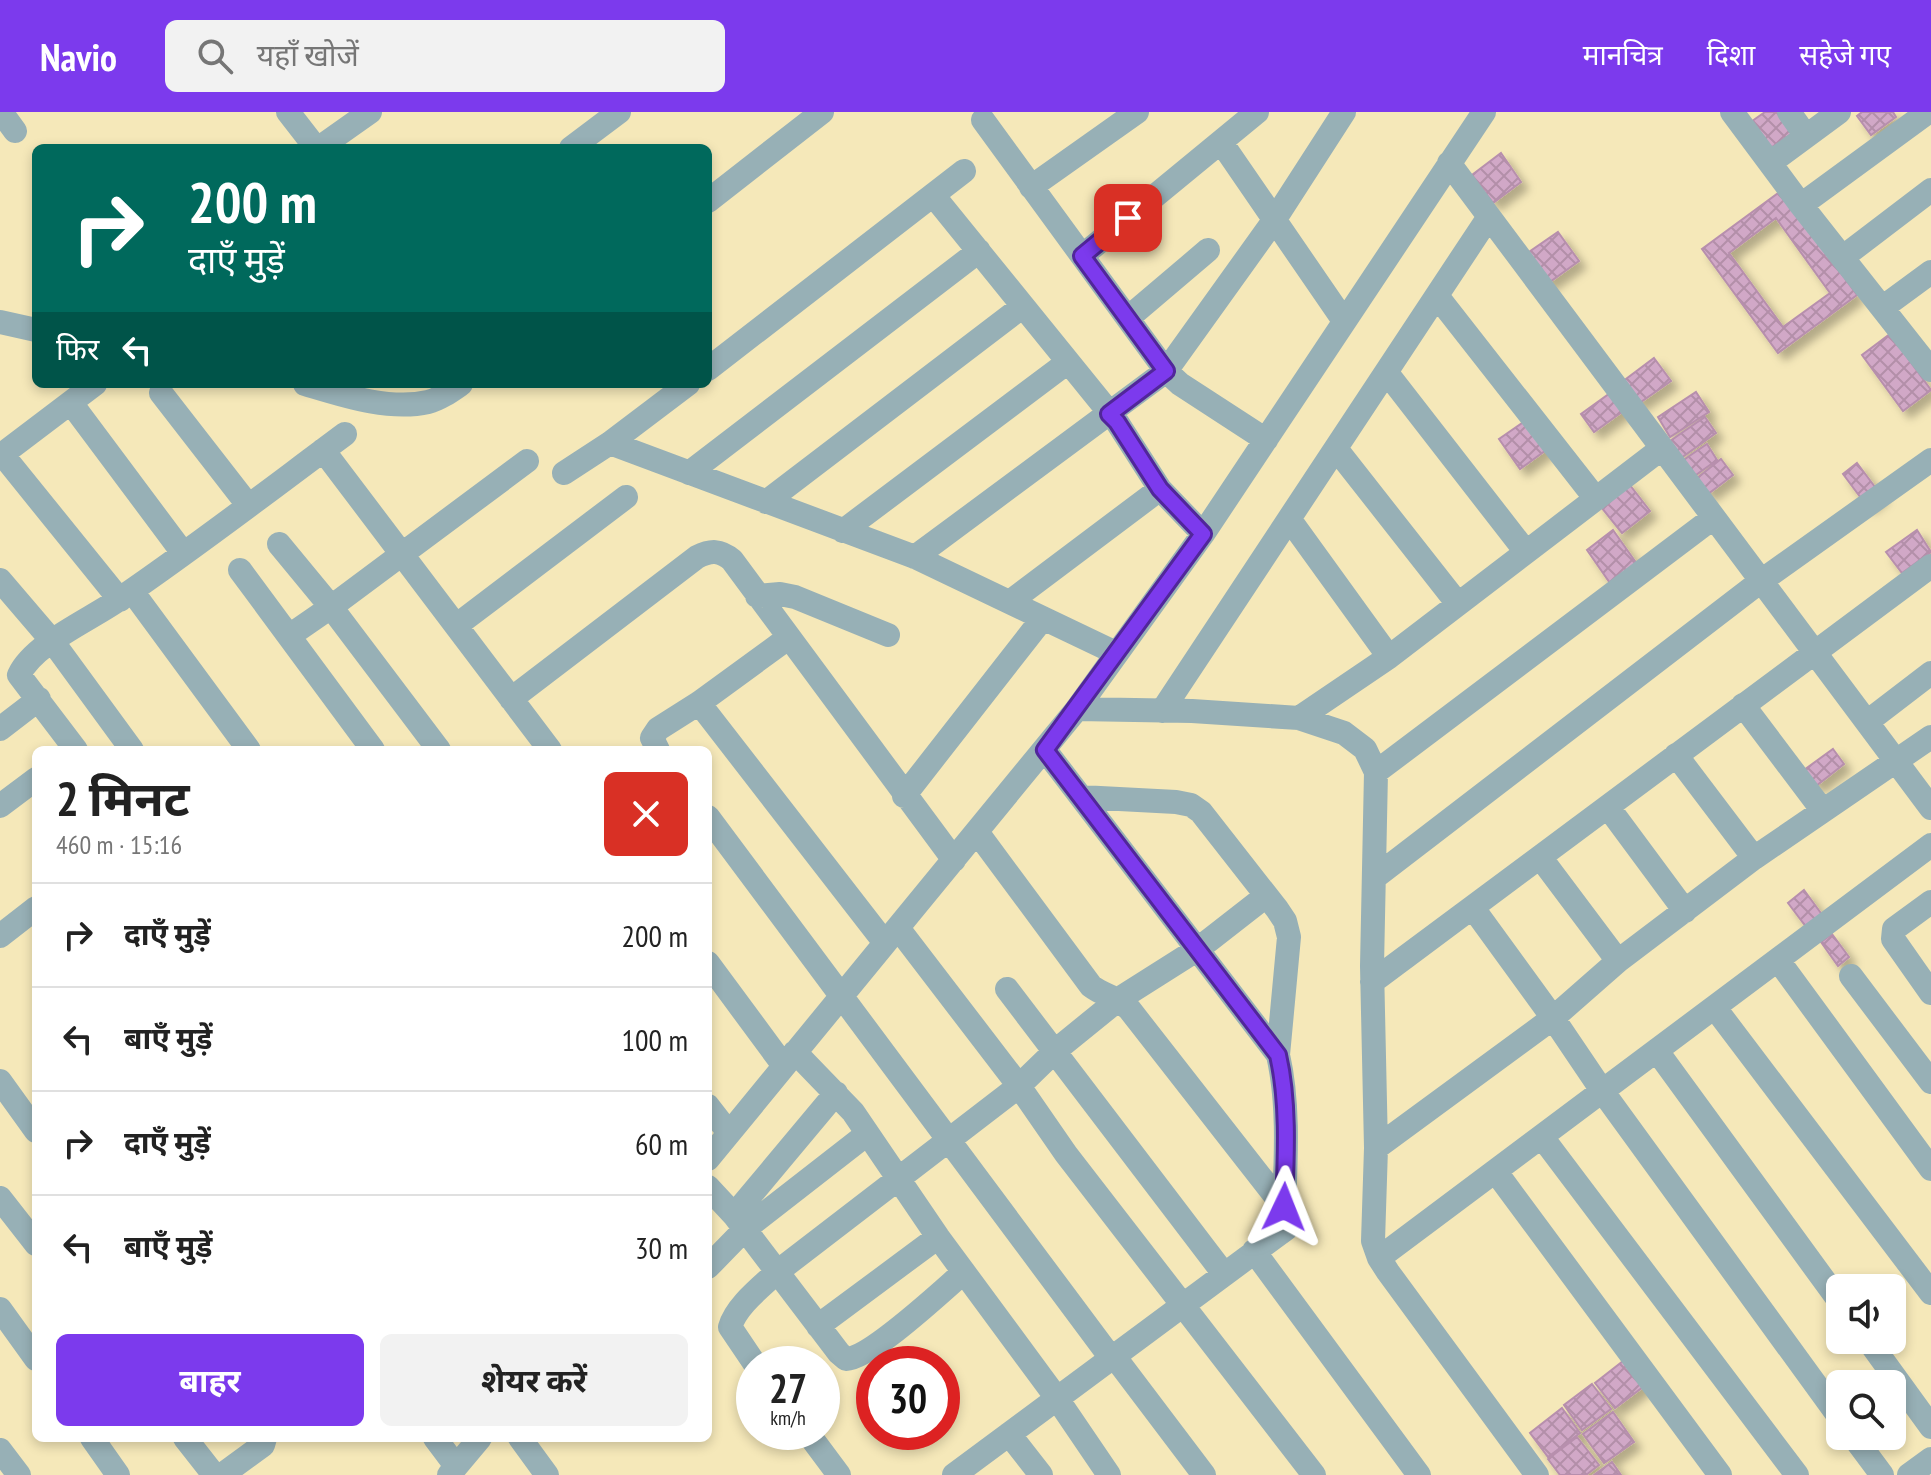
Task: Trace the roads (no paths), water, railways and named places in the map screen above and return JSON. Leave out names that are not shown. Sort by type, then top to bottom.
[{"type":"street","points":[[288,112],[315,144]]},
{"type":"street","points":[[324,144],[370,112]]},
{"type":"street","points":[[576,144],[619,112]]},
{"type":"street","points":[[712,198],[822,112]]},
{"type":"street","points":[[1031,187],[1137,112]]},
{"type":"street","points":[[1082,256],[1257,112]]},
{"type":"street","points":[[915,557],[1166,371],[1275,219],[1344,112]]},
{"type":"street","points":[[712,1154],[1077,709],[1203,534],[1484,112]]},
{"type":"street","points":[[1732,112],[1931,370]]},
{"type":"street","points":[[1789,112],[1806,136]]},
{"type":"street","points":[[1770,163],[1839,112]]},
{"type":"street","points":[[1801,205],[1928,112]]},
{"type":"street","points":[[983,120],[1166,371],[1180,384],[1266,440]]},
{"type":"street","points":[[1221,142],[1344,321]]},
{"type":"street","points":[[1449,163],[1931,808]]},
{"type":"street","points":[[712,366],[964,171]]},
{"type":"street","points":[[1843,257],[1931,190]]},
{"type":"street","points":[[933,195],[1117,422],[1160,489],[1203,534]]},
{"type":"street","points":[[1162,711],[1488,218]]},
{"type":"street","points":[[1128,318],[1208,250]]},
{"type":"street","points":[[689,473],[979,251]]},
{"type":"street","points":[[1882,308],[1931,272]]},
{"type":"street","points":[[1437,296],[1596,499]]},
{"type":"street","points":[[766,502],[1023,306]]},
{"type":"street","points":[[0,322],[32,329]]},
{"type":"street","points":[[843,531],[1068,362]]},
{"type":"street","points":[[1387,373],[1526,552]]},
{"type":"street","points":[[90,388],[1,455],[126,595],[246,746]]},
{"type":"street","points":[[322,388],[407,405],[431,401],[454,388]]},
{"type":"street","points":[[564,473],[683,388]]},
{"type":"street","points":[[161,393],[248,505]]},
{"type":"street","points":[[71,403],[183,553]]},
{"type":"street","points":[[72,746],[39,699],[25,686],[19,675],[24,663],[126,595],[345,434]]},
{"type":"street","points":[[610,443],[915,557],[1116,653]]},
{"type":"street","points":[[1299,718],[1389,657],[1661,449]]},
{"type":"street","points":[[323,450],[547,746]]},
{"type":"street","points":[[1337,450],[1458,604]]},
{"type":"street","points":[[1374,878],[1761,581],[1931,460]]},
{"type":"street","points":[[289,636],[527,461]]},
{"type":"street","points":[[1011,601],[1160,489]]},
{"type":"street","points":[[457,625],[626,497]]},
{"type":"street","points":[[1376,772],[1713,518]]},
{"type":"street","points":[[1290,520],[1389,657]]},
{"type":"street","points":[[279,544],[331,607],[436,746]]},
{"type":"street","points":[[511,699],[697,557],[709,551],[723,552],[954,860]]},
{"type":"street","points":[[1372,982],[1931,566]]},
{"type":"street","points":[[240,570],[370,746]]},
{"type":"street","points":[[0,580],[53,642],[129,746]]},
{"type":"street","points":[[757,596],[795,597],[888,635]]},
{"type":"street","points":[[904,796],[1043,618]]},
{"type":"street","points":[[656,746],[652,738],[658,729],[788,638]]},
{"type":"street","points":[[1867,722],[1931,673]]},
{"type":"street","points":[[1,726],[39,699]]},
{"type":"street","points":[[699,703],[1019,1086],[1066,1154],[1314,1475]]},
{"type":"street","points":[[1743,705],[1823,811]]},
{"type":"street","points":[[1077,709],[1299,718],[1344,733],[1365,749],[1376,772],[1372,982],[1376,1148],[1373,1241],[1379,1258],[1537,1475]]},
{"type":"street","points":[[1376,1148],[1553,1018],[1618,961],[1754,858],[1931,737]]},
{"type":"street","points":[[1045,750],[1278,1055]]},
{"type":"street","points":[[1676,755],[1754,858]]},
{"type":"street","points":[[0,806],[32,782]]},
{"type":"street","points":[[1081,797],[1191,805],[1210,823],[1285,921],[1289,937],[1278,1055],[1285,1119],[1284,1207]]},
{"type":"street","points":[[1608,807],[1685,911]]},
{"type":"street","points":[[712,822],[947,1141],[1204,1475]]},
{"type":"street","points":[[954,1475],[1287,1228],[1291,1219],[1145,1027],[1119,999],[1101,994],[1091,986],[977,832]]},
{"type":"street","points":[[1379,1258],[1931,845]]},
{"type":"street","points":[[1540,857],[1618,961]]},
{"type":"street","points":[[743,1346],[730,1327],[732,1320],[777,1272],[1019,1086],[1055,1051],[1119,999],[1198,949],[1266,896]]},
{"type":"street","points":[[1931,902],[1894,929],[1893,939],[1931,993]]},
{"type":"street","points":[[1473,908],[1826,1399]]},
{"type":"street","points":[[0,936],[32,911]]},
{"type":"street","points":[[1778,960],[1931,1169]]},
{"type":"street","points":[[712,968],[790,1059],[836,1093],[1109,1475]]},
{"type":"street","points":[[1851,976],[1931,1082]]},
{"type":"street","points":[[1007,989],[1224,1274]]},
{"type":"street","points":[[1715,1008],[1931,1293]]},
{"type":"street","points":[[1657,1051],[1826,1283]]},
{"type":"street","points":[[0,1081],[32,1125]]},
{"type":"street","points":[[712,1261],[836,1093]]},
{"type":"street","points":[[712,1111],[729,1133]]},
{"type":"street","points":[[739,1222],[867,1134]]},
{"type":"street","points":[[1542,1137],[1797,1475]]},
{"type":"street","points":[[1496,1172],[1720,1475]]},
{"type":"street","points":[[712,1192],[846,1359],[855,1359],[886,1338],[964,1272]]},
{"type":"street","points":[[0,1198],[32,1239]]},
{"type":"street","points":[[818,1326],[938,1237]]},
{"type":"street","points":[[1254,1251],[1419,1475]]},
{"type":"street","points":[[0,1309],[32,1353]]},
{"type":"street","points":[[1878,1354],[1931,1427]]},
{"type":"street","points":[[1009,1434],[1041,1475]]},
{"type":"street","points":[[95,1442],[118,1475]]},
{"type":"street","points":[[188,1442],[214,1475]]},
{"type":"street","points":[[222,1475],[264,1442]]},
{"type":"street","points":[[437,1442],[452,1470],[476,1442]]},
{"type":"street","points":[[523,1442],[547,1475]]},
{"type":"street","points":[[0,1450],[19,1475]]},
{"type":"street","points":[[820,1450],[839,1475]]},
{"type":"street","points":[[1863,1450],[1882,1475]]},
{"type":"street","points":[[1909,1475],[1931,1459]]}]
